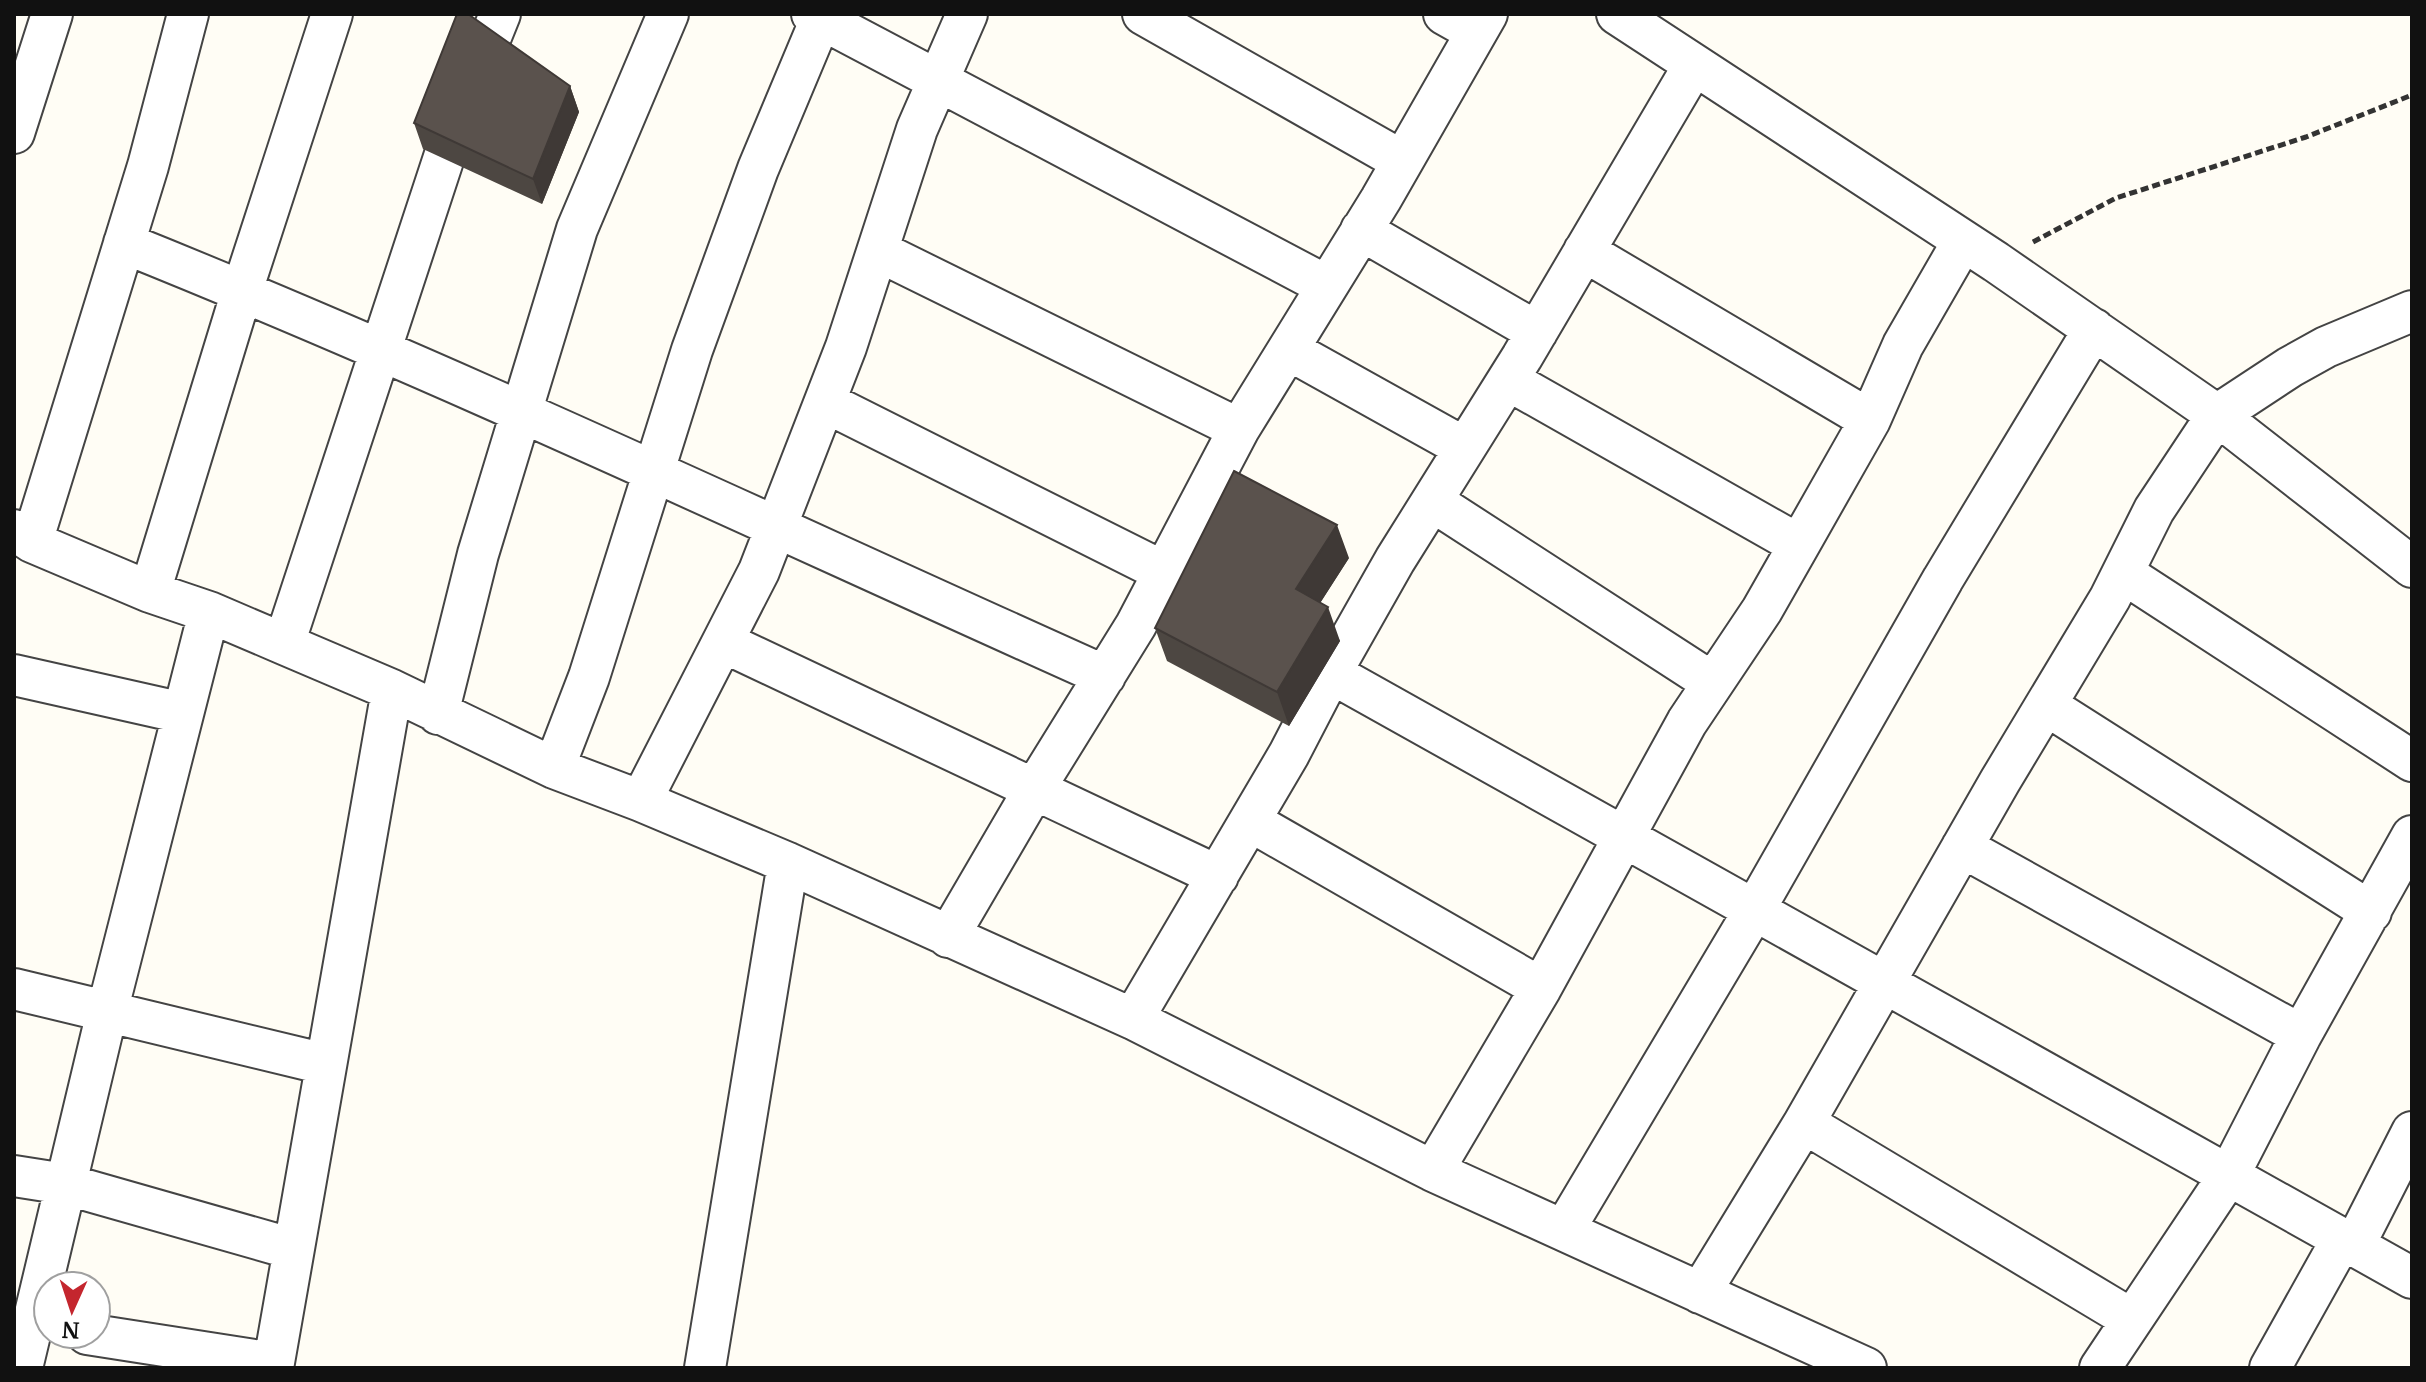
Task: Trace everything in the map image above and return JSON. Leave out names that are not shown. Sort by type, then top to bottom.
[{"type":"street","points":[[14,133],[52,14]]},
{"type":"street","points":[[188,14],[124,243],[23,536],[150,592],[209,612],[392,690],[554,768],[788,863],[1133,1019],[1433,1171],[1866,1368]]},
{"type":"street","points":[[150,592],[242,291],[332,14]]},
{"type":"street","points":[[284,644],[451,136],[500,14]]},
{"type":"street","points":[[438,714],[478,554],[577,229],[668,14]]},
{"type":"street","points":[[641,801],[759,571],[825,402],[917,129],[967,14]]},
{"type":"street","points":[[1143,14],[1402,161]]},
{"type":"street","points":[[1617,14],[2094,329],[2217,415],[2412,567]]},
{"type":"street","points":[[554,768],[589,677],[692,350],[818,16],[937,82],[1327,286]]},
{"type":"street","points":[[948,937],[1105,676],[1239,429],[1402,161],[1469,20]]},
{"type":"street","points":[[1133,1019],[1289,754],[1395,560],[1537,332],[1694,65]]},
{"type":"street","points":[[1361,230],[1537,332]]},
{"type":"street","points":[[1433,1171],[1541,988],[1687,722],[1762,610],[1870,420],[1903,345],[1963,241]]},
{"type":"street","points":[[124,243],[521,412],[1105,676]]},
{"type":"street","points":[[878,251],[1239,429]]},
{"type":"street","points":[[1584,251],[1870,420]]},
{"type":"street","points":[[1700,1293],[1804,1123],[2123,573],[2154,510],[2217,415],[2314,354],[2412,311]]},
{"type":"street","points":[[1564,1230],[1755,909],[1943,579],[2094,329]]},
{"type":"street","points":[[1289,350],[1465,448]]},
{"type":"street","points":[[1508,380],[1799,545]]},
{"type":"street","points":[[825,402],[1164,572]]},
{"type":"street","points":[[1432,501],[1713,683]]},
{"type":"street","points":[[2123,573],[2412,761]]},
{"type":"street","points":[[45,1270],[209,612]]},
{"type":"street","points":[[723,642],[1218,876]]},
{"type":"street","points":[[1331,673],[2412,1278]]},
{"type":"street","points":[[14,675],[183,713]]},
{"type":"street","points":[[112,1338],[273,1366],[392,690]]},
{"type":"street","points":[[2046,705],[2371,912]]},
{"type":"street","points":[[1250,821],[1541,988]]},
{"type":"street","points":[[2100,1368],[2229,1175],[2301,1035],[2412,836]]},
{"type":"street","points":[[1962,847],[2301,1035]]},
{"type":"street","points":[[705,1368],[788,863]]},
{"type":"street","points":[[14,989],[325,1064]]},
{"type":"street","points":[[1804,1123],[2131,1319]]},
{"type":"street","points":[[2270,1368],[2412,1132]]},
{"type":"street","points":[[14,1176],[65,1184],[293,1249]]},
{"type":"street","points":[[22,1368],[32,1325]]},
{"type":"path","points":[[1996,262],[2116,198],[2306,137],[2412,95]]},
{"type":"building","points":[[457,14],[468,14],[570,86],[533,179],[414,123]]},
{"type":"building","points":[[1234,471],[1337,525],[1296,589],[1328,607],[1277,692],[1155,628]]}]
